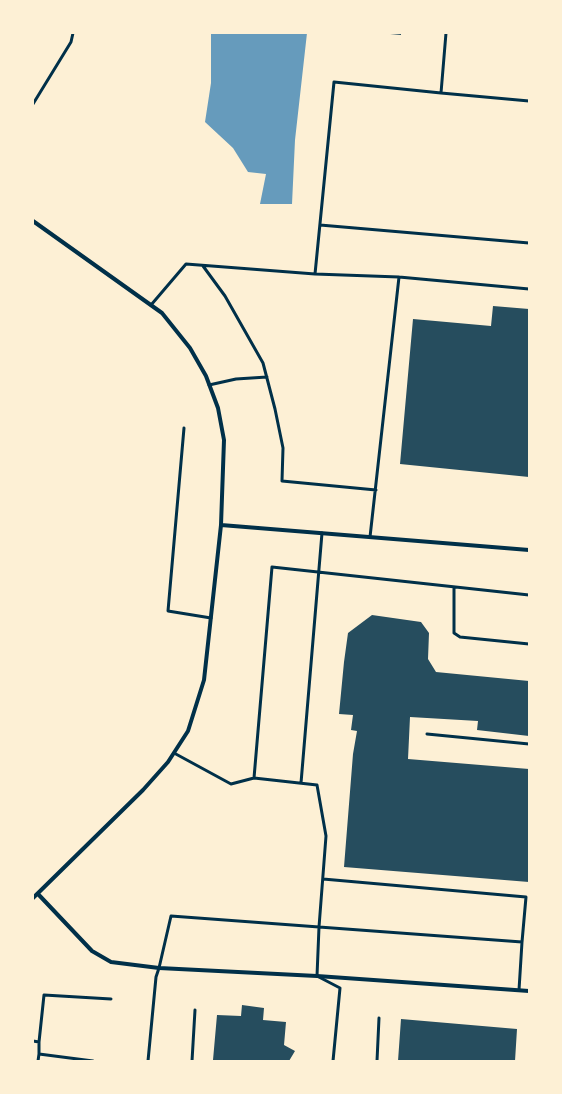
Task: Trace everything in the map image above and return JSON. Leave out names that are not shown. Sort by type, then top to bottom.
[{"type":"street","points":[[33,221],[162,313],[190,348],[206,376],[218,408],[224,440],[221,525],[204,680],[188,731],[168,762],[143,790],[33,898]]},
{"type":"street","points":[[221,525],[529,550]]},
{"type":"street","points":[[38,894],[92,951],[111,962],[159,968],[317,976],[529,991]]},
{"type":"lane","points":[[33,104],[71,42],[73,33]]},
{"type":"lane","points":[[441,93],[446,33]]},
{"type":"lane","points":[[315,274],[334,82],[529,101]]},
{"type":"lane","points":[[320,225],[529,243]]},
{"type":"lane","points":[[151,305],[186,264],[315,274],[399,277],[529,290]]},
{"type":"lane","points":[[203,266],[225,296],[263,363],[283,448],[282,481],[376,490]]},
{"type":"lane","points":[[370,537],[399,277]]},
{"type":"lane","points":[[209,385],[236,379],[267,377]]},
{"type":"lane","points":[[184,428],[168,612],[211,618]]},
{"type":"lane","points":[[301,783],[322,533]]},
{"type":"lane","points":[[254,778],[272,567],[529,595]]},
{"type":"lane","points":[[454,587],[454,633],[460,637],[529,644]]},
{"type":"lane","points":[[426,734],[529,744]]},
{"type":"lane","points":[[174,753],[231,784],[254,778],[317,785],[326,836],[317,976],[340,988],[333,1061]]},
{"type":"lane","points":[[323,879],[526,897],[519,990]]},
{"type":"lane","points":[[148,1061],[155,983],[171,916],[522,942]]},
{"type":"lane","points":[[38,1061],[44,995],[111,1000]]},
{"type":"lane","points":[[192,1061],[195,1010]]},
{"type":"lane","points":[[377,1061],[379,1018]]},
{"type":"lane","points":[[33,1041],[39,1042]]},
{"type":"lane","points":[[39,1054],[93,1061]]},
{"type":"water","points":[[211,33],[307,33],[295,140],[292,204],[260,204],[266,174],[248,172],[233,148],[205,122],[211,83]]},
{"type":"building","points":[[401,33],[401,35],[390,34]]},
{"type":"building","points":[[493,306],[529,309],[529,477],[400,464],[413,319],[491,326]]},
{"type":"building","points":[[372,615],[421,622],[429,633],[428,659],[436,672],[529,681],[529,736],[477,730],[478,721],[410,717],[408,759],[529,769],[529,882],[344,867],[353,754],[357,731],[351,730],[353,715],[339,714],[344,662],[348,633]]},
{"type":"building","points":[[242,1005],[264,1008],[263,1020],[286,1022],[284,1045],[295,1051],[289,1061],[213,1060],[217,1015],[241,1016]]},
{"type":"building","points":[[401,1019],[517,1029],[515,1061],[398,1061]]}]
